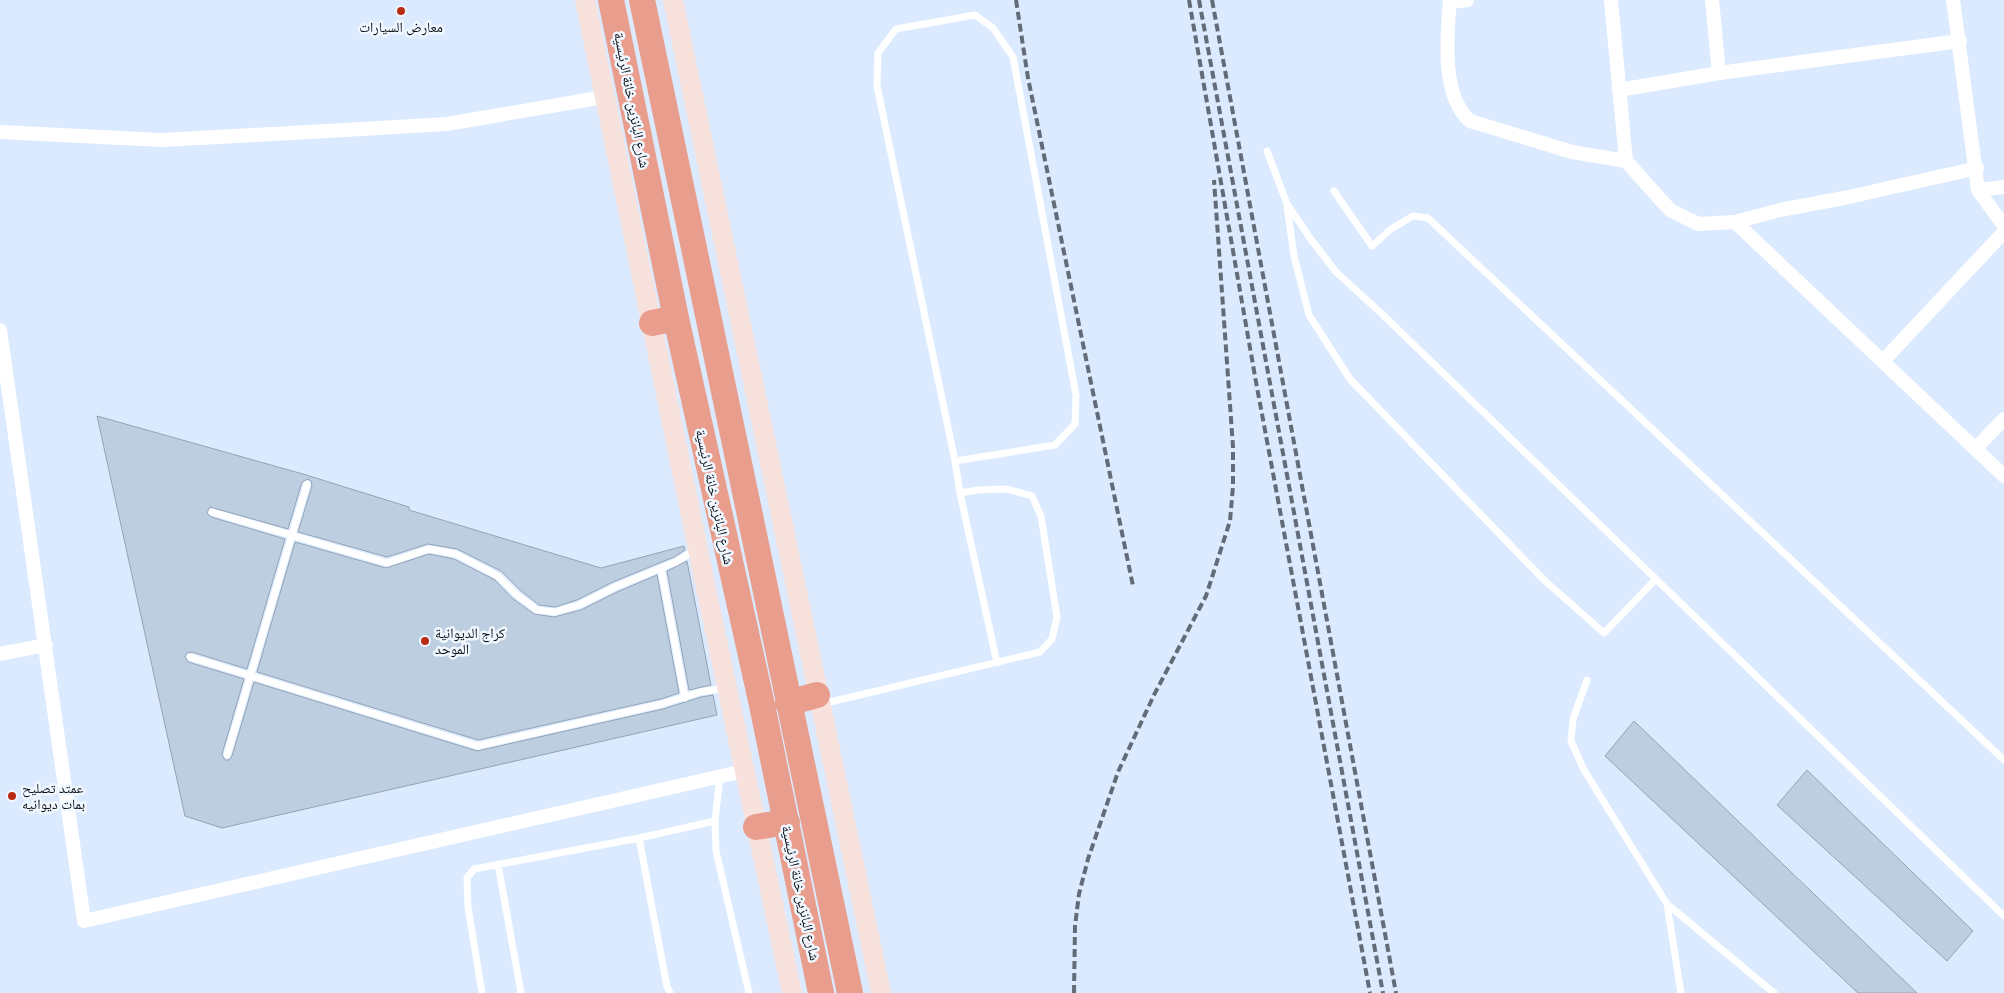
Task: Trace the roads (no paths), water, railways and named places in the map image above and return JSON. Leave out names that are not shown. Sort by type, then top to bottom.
[{"type":"highway","name":"شارع البانزين خانة الرئيسية","points":[[612,0],[664,321],[787,822],[822,993]]},
{"type":"highway","name":"شارع البانزين خانة الرئيسية","points":[[642,0],[850,993]]},
{"type":"highway","points":[[788,703],[818,700]]},
{"type":"highway","points":[[756,827],[787,822]]},
{"type":"main road","points":[[585,0],[604,97],[664,321],[698,548],[726,688],[792,993]]},
{"type":"main road","points":[[673,0],[818,700],[881,993]]},
{"type":"street","points":[[1467,0],[1450,1],[1448,40],[1450,86],[1462,114],[1470,120],[1572,152],[1626,161]]},
{"type":"street","points":[[1611,0],[1626,161],[1670,210],[1698,224],[1735,222],[1780,210],[1849,197],[1977,168]]},
{"type":"street","points":[[1712,0],[1719,73]]},
{"type":"street","points":[[1953,0],[1977,168],[1978,190],[2004,226]]},
{"type":"street","points":[[1619,90],[1719,73],[1960,41]]},
{"type":"street","points":[[0,132],[161,140],[328,132],[447,124],[604,97]]},
{"type":"street","points":[[1978,190],[2004,187]]},
{"type":"street","points":[[1735,222],[2004,476]]},
{"type":"street","points":[[1883,362],[2004,232]]},
{"type":"street","points":[[0,330],[84,921],[744,771]]},
{"type":"street","points":[[1975,449],[2004,419]]},
{"type":"street","points":[[0,654],[46,646]]},
{"type":"lane","points":[[955,461],[1055,445],[1075,424],[1076,395],[1013,57],[993,28],[975,15],[896,29],[878,52],[877,86],[960,493],[997,663]]},
{"type":"lane","points":[[1267,151],[1287,204],[1294,256],[1309,315],[1350,379],[1542,579],[1604,633],[1656,579]]},
{"type":"lane","points":[[1334,191],[1372,246],[1391,229],[1413,216],[1428,218],[2004,760]]},
{"type":"lane","points":[[1287,204],[1336,272],[1381,313],[2004,916]]},
{"type":"lane","points":[[227,754],[307,484]]},
{"type":"lane","points":[[818,700],[997,663],[1040,652],[1052,639],[1057,617],[1041,516],[1032,496],[1008,489],[960,493]]},
{"type":"lane","points":[[212,512],[387,563],[429,549],[456,554],[498,576],[516,594],[537,610],[555,612],[580,606],[615,587],[676,562],[698,548]]},
{"type":"lane","points":[[661,568],[685,698]]},
{"type":"lane","points":[[190,657],[478,746],[685,698],[700,692],[726,688]]},
{"type":"lane","points":[[1587,680],[1573,719],[1571,741],[1584,770],[1667,904],[1774,993]]},
{"type":"lane","points":[[720,776],[716,820],[716,851],[749,993]]},
{"type":"lane","points":[[482,993],[468,906],[467,878],[474,869],[639,838],[716,820]]},
{"type":"lane","points":[[639,838],[667,987],[670,993]]},
{"type":"lane","points":[[498,864],[521,993]]},
{"type":"lane","points":[[1667,904],[1681,993]]},
{"type":"railway","points":[[1016,0],[1028,78],[1133,586]]},
{"type":"railway","points":[[1189,0],[1256,382],[1370,993]]},
{"type":"railway","points":[[1199,0],[1383,993]]},
{"type":"railway","points":[[1212,0],[1396,993]]},
{"type":"railway","points":[[1074,993],[1075,926],[1079,894],[1088,859],[1118,772],[1154,695],[1206,596],[1230,521],[1233,486],[1233,447],[1214,180]]},
{"type":"place","name":"معارض السيارات","points":[[401,11]]},
{"type":"place","name":"كراج الديوانية الموحد","points":[[425,641]]},
{"type":"place","name":"عمتد تصليح بمات ديوانيه","points":[[12,796]]}]
